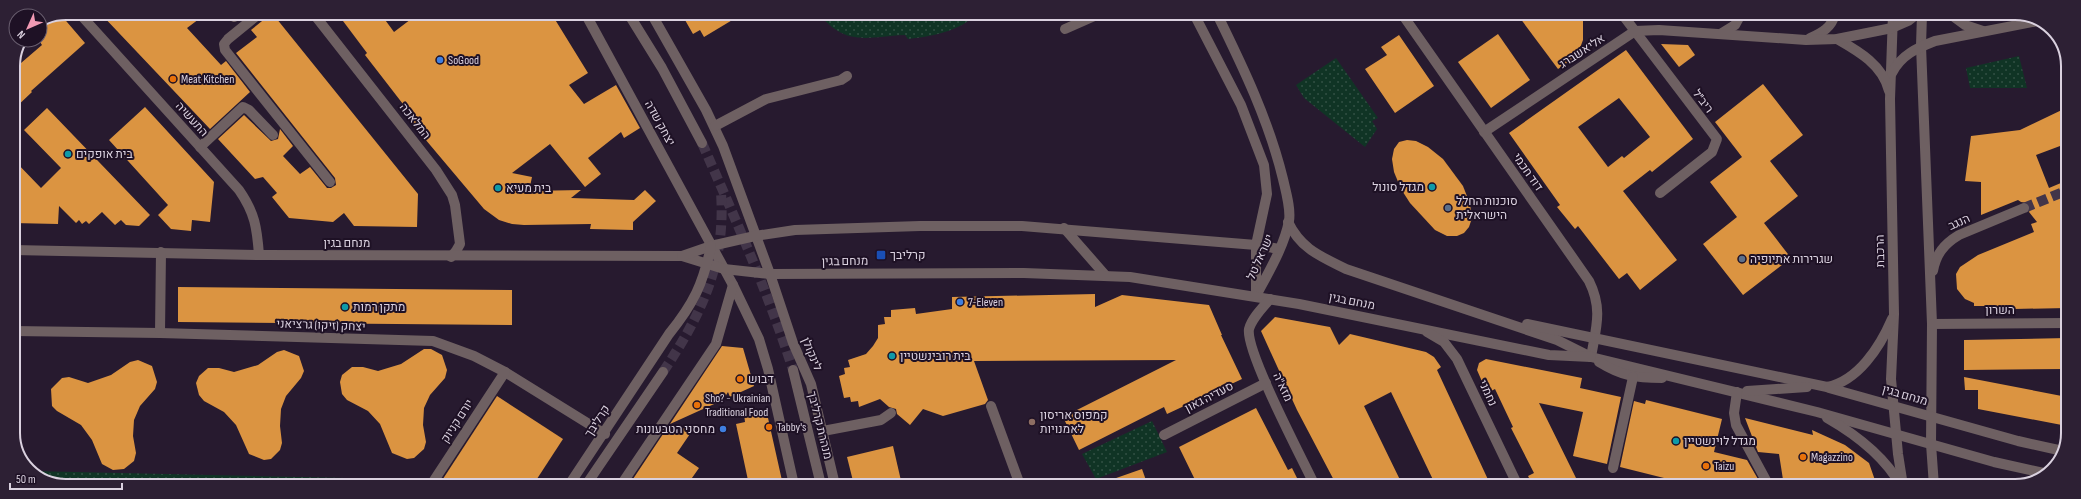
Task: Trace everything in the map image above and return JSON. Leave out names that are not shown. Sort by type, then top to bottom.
[{"type":"street","name":"התעשיה","points":[[85,20],[200,147],[247,202],[256,223],[259,255]]},
{"type":"street","points":[[251,20],[228,39],[224,44],[225,50],[330,182]]},
{"type":"street","name":"המלאכה","points":[[318,20],[436,170],[452,195],[455,205],[460,244],[451,257]]},
{"type":"street","name":"יצחק שדה","points":[[589,20],[711,246]]},
{"type":"street","points":[[632,20],[662,68],[702,143]]},
{"type":"street","points":[[655,20],[715,126],[755,236]]},
{"type":"street","points":[[1064,29],[1085,20]]},
{"type":"street","name":"ישראל טל","points":[[1197,20],[1241,105],[1264,165],[1267,194],[1256,245],[1256,296]]},
{"type":"street","name":"ישראל טל","points":[[1220,20],[1261,109],[1274,146],[1285,188],[1288,222],[1279,249],[1256,296]]},
{"type":"street","name":"דוד חכמי","points":[[1406,20],[1589,282],[1597,305],[1598,316],[1591,357]]},
{"type":"street","name":"ריב\"ל","points":[[1626,20],[1716,139],[1712,152],[1660,193]]},
{"type":"street","points":[[1722,33],[1735,25],[1738,20]]},
{"type":"street","points":[[1806,40],[1825,31],[1833,20]]},
{"type":"street","name":"הרכבת","points":[[1893,20],[1890,99],[1894,314],[1891,379],[1892,405],[1901,479]]},
{"type":"street","name":"אליאשברג","points":[[1484,132],[1635,32],[1659,30],[1722,33],[1806,40],[1837,39],[1892,28],[1909,20]]},
{"type":"street","points":[[1922,20],[1921,46],[1931,282],[1931,444],[1934,479]]},
{"type":"street","points":[[1958,20],[1976,30],[1987,31]]},
{"type":"street","points":[[1891,74],[1905,56],[1921,46],[1935,41],[2031,22]]},
{"type":"street","points":[[1837,39],[1857,51],[1879,71],[1885,80],[1890,99]]},
{"type":"street","points":[[715,126],[766,99],[841,80],[847,76]]},
{"type":"street","points":[[200,147],[243,107],[249,110],[273,135]]},
{"type":"street","name":"הנגב","points":[[1931,282],[1936,257],[1949,242],[1958,236],[2024,208]]},
{"type":"street","name":"מנחם בגין","points":[[1288,222],[1294,234],[1302,244],[1333,262],[1557,340],[1591,357]]},
{"type":"street","name":"מנחם בגין","points":[[682,256],[711,246],[755,236],[795,230],[920,226],[1022,226],[1064,228],[1256,245],[1279,249]]},
{"type":"street","points":[[1064,228],[1106,276]]},
{"type":"street","name":"לינקולן","points":[[755,236],[770,274],[793,343],[811,384],[834,479]]},
{"type":"street","points":[[711,246],[733,285],[762,346],[793,479]]},
{"type":"street","name":"קרליבך","points":[[573,479],[605,434],[669,334],[686,312],[700,286],[711,246]]},
{"type":"street","name":"מנחם בגין","points":[[20,250],[451,257],[682,256],[724,269],[770,274],[928,272],[1130,277],[1270,298],[1549,355],[1591,357],[1817,412],[1994,462],[2039,472]]},
{"type":"street","points":[[160,332],[161,252]]},
{"type":"street","points":[[625,479],[716,344],[733,285]]},
{"type":"street","name":"מזא''ה","points":[[1270,298],[1250,329],[1250,344],[1266,383],[1313,479]]},
{"type":"street","points":[[1484,315],[1827,387],[1842,383],[1861,366],[1882,339],[1894,314]]},
{"type":"street","name":"השרון","points":[[1932,324],[2061,323]]},
{"type":"street","name":"נחמני","points":[[1416,327],[1439,338],[1456,359],[1515,479]]},
{"type":"street","name":"יצחק (זיקו) גרציאני","points":[[20,331],[160,332],[433,341],[474,356],[504,372],[605,434]]},
{"type":"street","points":[[1591,357],[1618,373],[1633,377],[1675,377]]},
{"type":"street","name":"מנהרת קרליבך","points":[[793,370],[820,479]]},
{"type":"street","name":"יורם קניוק","points":[[435,479],[504,372]]},
{"type":"street","points":[[590,479],[663,372]]},
{"type":"street","points":[[1612,468],[1633,377]]},
{"type":"street","name":"סעדיה גאון","points":[[1164,435],[1266,383]]},
{"type":"street","name":"מנחם בגין","points":[[1737,392],[1802,387],[1827,387],[2018,441],[2058,450]]},
{"type":"street","points":[[1737,392],[1734,413],[1736,425],[1765,479]]},
{"type":"street","points":[[991,406],[1017,479]]},
{"type":"street","points":[[823,432],[881,420],[891,412]]},
{"type":"street","points":[[1817,412],[1849,432],[1873,452],[1896,479]]},
{"type":"green space","points":[[824,20],[969,20],[954,29],[945,32],[908,39],[905,35],[857,38],[838,31]]},
{"type":"green space","points":[[2019,56],[2027,88],[1970,88],[1966,68]]},
{"type":"green space","points":[[1336,58],[1378,118],[1372,121],[1377,129],[1365,147],[1304,98],[1296,85]]},
{"type":"green space","points":[[1152,421],[1167,452],[1096,479],[1082,454]]},
{"type":"green space","points":[[41,471],[393,479],[66,479],[48,476]]},
{"type":"building","points":[[65,20],[85,43],[31,91],[32,92],[20,103],[21,63],[38,48],[48,48],[48,23]]},
{"type":"building","points":[[107,20],[198,20],[187,28],[221,65],[226,61],[250,92],[210,129]]},
{"type":"building","points":[[263,20],[278,20],[418,194],[417,227],[354,226],[344,213],[333,222],[289,218],[272,197],[277,193],[263,177],[255,179],[218,139],[244,115],[271,141],[278,139],[280,129],[293,146],[283,156],[300,174],[310,167],[327,188],[331,188],[336,185],[335,178],[236,53],[257,37],[251,30]]},
{"type":"building","points":[[342,20],[385,20],[394,32],[410,20],[555,20],[588,73],[569,85],[584,104],[616,85],[640,128],[624,138],[621,132],[588,158],[601,174],[585,187],[550,144],[512,173],[532,177],[529,191],[581,190],[571,198],[634,200],[645,190],[656,201],[633,222],[633,230],[590,229],[591,224],[524,225],[512,224],[499,220],[484,209],[409,120],[413,117],[365,55],[367,53]]},
{"type":"building","points":[[685,20],[732,20],[704,37],[700,30],[693,34]]},
{"type":"building","points":[[1521,20],[1583,20],[1583,40],[1577,56],[1558,69]]},
{"type":"building","points":[[1498,34],[1530,80],[1491,108],[1458,62]]},
{"type":"building","points":[[1399,35],[1434,86],[1395,113],[1365,69],[1387,55],[1381,47]]},
{"type":"building","points":[[1661,44],[1688,45],[1695,55],[1679,67]]},
{"type":"building","points":[[1626,50],[1693,139],[1652,172],[1650,170],[1623,191],[1677,260],[1640,290],[1627,273],[1619,279],[1578,226],[1575,229],[1557,207],[1560,205],[1509,133]],"holes":[[[1619,98],[1650,137],[1624,158],[1622,156],[1608,167],[1578,127]]]},
{"type":"building","points":[[1763,84],[1803,135],[1770,161],[1798,196],[1764,223],[1791,258],[1743,295],[1703,244],[1737,217],[1710,182],[1742,157],[1715,122]]},
{"type":"building","points":[[145,107],[214,182],[210,222],[192,220],[191,231],[171,229],[158,215],[168,205],[109,140]]},
{"type":"building","name":"בית אופקים","points":[[47,108],[150,215],[139,226],[126,225],[121,220],[115,225],[102,212],[89,224],[86,221],[82,224],[79,220],[76,223],[59,206],[58,224],[20,223],[20,166],[41,188],[61,168],[24,130]]},
{"type":"building","points":[[2061,110],[2061,146],[2036,155],[2049,188],[2061,183],[2061,308],[2014,309],[2014,306],[1974,306],[1974,303],[1965,299],[1957,289],[1956,274],[1960,267],[1978,255],[2034,232],[2031,224],[2037,222],[2029,212],[2030,208],[2028,203],[2018,200],[1981,215],[1981,182],[1965,181],[1971,136],[2020,130]]},
{"type":"building","name":"מגדל סונול","points":[[1407,140],[1416,141],[1428,147],[1443,159],[1463,186],[1470,204],[1472,218],[1469,227],[1464,233],[1457,236],[1447,236],[1435,230],[1410,203],[1401,189],[1394,172],[1392,159],[1394,149],[1399,142]]},
{"type":"building","name":"מתקן רמות","points":[[178,287],[512,290],[512,325],[178,322]]},
{"type":"building","points":[[1095,294],[1095,307],[1122,295],[1209,305],[1221,335],[1242,379],[1167,414],[1164,407],[1079,450],[1063,417],[1176,360],[974,361],[988,400],[985,404],[943,416],[923,409],[910,425],[897,414],[896,409],[889,407],[880,399],[859,407],[858,401],[851,402],[850,397],[844,398],[839,376],[845,374],[844,368],[850,367],[848,360],[866,354],[873,346],[878,338],[878,325],[885,324],[884,317],[891,317],[891,310],[915,308],[916,314],[952,309],[952,297]]},
{"type":"building","points":[[1275,317],[1330,327],[1339,345],[1350,334],[1426,352],[1434,357],[1441,367],[1437,370],[1488,479],[1433,479],[1391,392],[1364,406],[1400,479],[1333,479],[1297,410],[1261,331]]},
{"type":"building","points":[[2061,338],[2061,369],[1964,370],[1964,340]]},
{"type":"building","points":[[722,346],[743,348],[754,386],[730,397],[728,392],[723,400],[670,424]]},
{"type":"building","points":[[424,349],[431,349],[442,355],[447,370],[445,378],[430,395],[424,408],[423,425],[426,442],[424,449],[414,458],[407,459],[392,453],[380,424],[368,411],[347,400],[342,394],[340,382],[342,375],[352,367],[363,367],[378,371],[401,364]]},
{"type":"building","points":[[284,350],[299,356],[304,371],[301,378],[286,396],[281,409],[280,426],[282,443],[280,450],[271,459],[264,460],[249,454],[236,425],[224,412],[204,401],[199,395],[196,383],[199,376],[208,368],[219,368],[234,372],[258,365],[277,352]]},
{"type":"building","points":[[1486,359],[1582,378],[1580,388],[1621,397],[1607,464],[1573,456],[1583,412],[1539,403],[1576,478],[1530,479],[1528,476],[1534,473],[1511,428],[1513,427],[1495,389],[1487,393],[1477,370],[1479,363]]},
{"type":"building","points":[[138,360],[152,366],[157,382],[155,389],[140,406],[134,420],[133,436],[136,453],[134,461],[124,469],[113,470],[102,464],[92,440],[81,425],[57,411],[52,406],[51,389],[62,378],[69,377],[88,383],[111,375],[130,362]]},
{"type":"building","points":[[1964,377],[2061,396],[2061,425],[1978,409],[1978,390],[1965,390]]},
{"type":"building","points":[[497,396],[563,439],[537,479],[443,479]]},
{"type":"building","name":"מגדל לוינשטיין","points":[[1646,400],[1722,419],[1714,452],[1747,460],[1758,479],[1668,479],[1620,467],[1634,401],[1645,404]]},
{"type":"building","points":[[1256,408],[1288,470],[1292,468],[1298,479],[1195,479],[1179,447]]},
{"type":"building","points":[[766,409],[782,479],[748,479],[736,424],[745,422],[744,414]]},
{"type":"building","points":[[1745,418],[1813,435],[1812,430],[1845,445],[1869,463],[1875,479],[1783,479],[1779,454],[1758,452]]},
{"type":"building","points":[[696,425],[677,453],[699,468],[691,479],[633,479],[665,431]]},
{"type":"building","points":[[893,446],[901,479],[852,479],[847,457]]},
{"type":"building","points":[[1142,469],[1146,479],[1113,479]]},
{"type":"tunnel","points":[[702,143],[762,284],[793,370]]},
{"type":"tunnel","points":[[663,372],[689,330],[708,288],[715,266],[719,243],[722,219],[721,193]]},
{"type":"tunnel","points":[[2024,208],[2061,193]]},
{"type":"place","name":"SoGood","points":[[440,60]]},
{"type":"place","name":"Meat Kitchen","points":[[173,79]]},
{"type":"place","name":"בית אופקים","points":[[68,154]]},
{"type":"place","name":"מגדל סונול","points":[[1432,187]]},
{"type":"place","name":"בית מעיא","points":[[498,188]]},
{"type":"place","name":"סוכנות החלל הישראלית","points":[[1448,208]]},
{"type":"place","name":"קרליבך","points":[[881,255]]},
{"type":"place","name":"שגרירות אתיופיה","points":[[1742,259]]},
{"type":"place","name":"7-Eleven","points":[[960,302]]},
{"type":"place","name":"מתקן רמות","points":[[345,307]]},
{"type":"place","name":"בית רובינשטיין","points":[[892,356]]},
{"type":"place","name":"דבוש","points":[[740,379]]},
{"type":"place","name":"Sho? - Ukrainian Traditional Food","points":[[697,405]]},
{"type":"place","name":"קמפוס אריסון לאמנויות","points":[[1032,422]]},
{"type":"place","name":"Tabby's","points":[[769,427]]},
{"type":"place","name":"מחסני הטבעונות","points":[[723,429]]},
{"type":"place","name":"מגדל לוינשטיין","points":[[1676,441]]},
{"type":"place","name":"Magazzino","points":[[1803,457]]},
{"type":"place","name":"Taizu","points":[[1706,466]]}]
